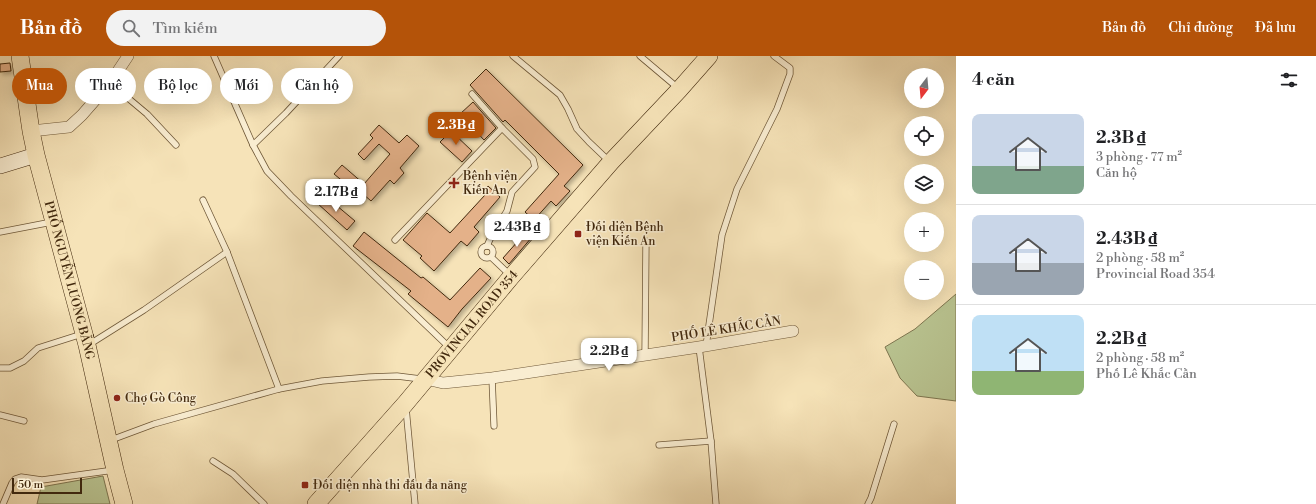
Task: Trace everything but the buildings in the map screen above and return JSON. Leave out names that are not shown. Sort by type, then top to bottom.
[{"type":"main road","name":"PHỐ NGUYỄN LƯƠNG BẰNG","points":[[20,56],[36,155],[86,339],[124,504]]},
{"type":"main road","name":"PROVINCIAL ROAD 354","points":[[316,504],[405,404],[511,277],[611,162],[709,56]]},
{"type":"street","points":[[120,68],[128,56]]},
{"type":"street","points":[[31,131],[69,127],[92,104]]},
{"type":"street","points":[[0,166],[36,155]]},
{"type":"street","name":"PHỐ LÊ KHẮC CẦN","points":[[426,379],[443,383],[492,378],[793,331]]},
{"type":"lane","points":[[253,145],[286,113],[339,56]]},
{"type":"lane","points":[[513,56],[560,95],[577,129],[611,162]]},
{"type":"lane","points":[[640,56],[679,90]]},
{"type":"lane","points":[[716,504],[703,346],[722,235],[737,189],[777,109],[790,74],[790,68],[774,56]]},
{"type":"lane","points":[[217,58],[253,145],[267,171],[451,350]]},
{"type":"lane","points":[[472,94],[502,128],[533,159],[535,167],[512,192],[507,211],[487,246],[482,248],[480,253],[483,258],[486,259],[491,257]]},
{"type":"lane","points":[[136,104],[148,114],[176,145]]},
{"type":"lane","points":[[395,240],[502,128]]},
{"type":"lane","points":[[204,200],[227,252],[279,389]]},
{"type":"lane","points":[[0,232],[54,222]]},
{"type":"lane","points":[[644,355],[646,241]]},
{"type":"lane","points":[[487,246],[492,249],[493,252],[491,257]]},
{"type":"lane","points":[[0,368],[10,368],[24,361],[38,348],[86,339],[116,328],[227,252]]},
{"type":"lane","points":[[491,257],[511,277]]},
{"type":"lane","points":[[109,441],[154,424],[279,389],[322,381],[369,377],[397,376],[426,379]]},
{"type":"lane","points":[[492,378],[494,426]]},
{"type":"lane","points":[[405,404],[415,504]]},
{"type":"lane","points":[[0,416],[24,421]]},
{"type":"lane","points":[[868,504],[894,424]]},
{"type":"lane","points":[[659,444],[711,441]]},
{"type":"lane","points":[[213,461],[233,474],[264,504]]},
{"type":"lane","points":[[3,504],[12,483],[15,479],[21,477],[42,480],[115,470]]},
{"type":"green space","points":[[956,294],[956,401],[917,396],[900,378],[885,347],[915,329]]},
{"type":"green space","points":[[103,476],[110,504],[37,504],[41,487]]},
{"type":"place","name":"Bệnh viện Kiến An","points":[[454,183]]},
{"type":"place","name":"Đối diện Bệnh viện Kiến An","points":[[578,234]]},
{"type":"place","name":"Chợ Gò Công","points":[[117,398]]},
{"type":"place","name":"Đối diện nhà thi đấu đa năng","points":[[305,485]]}]
